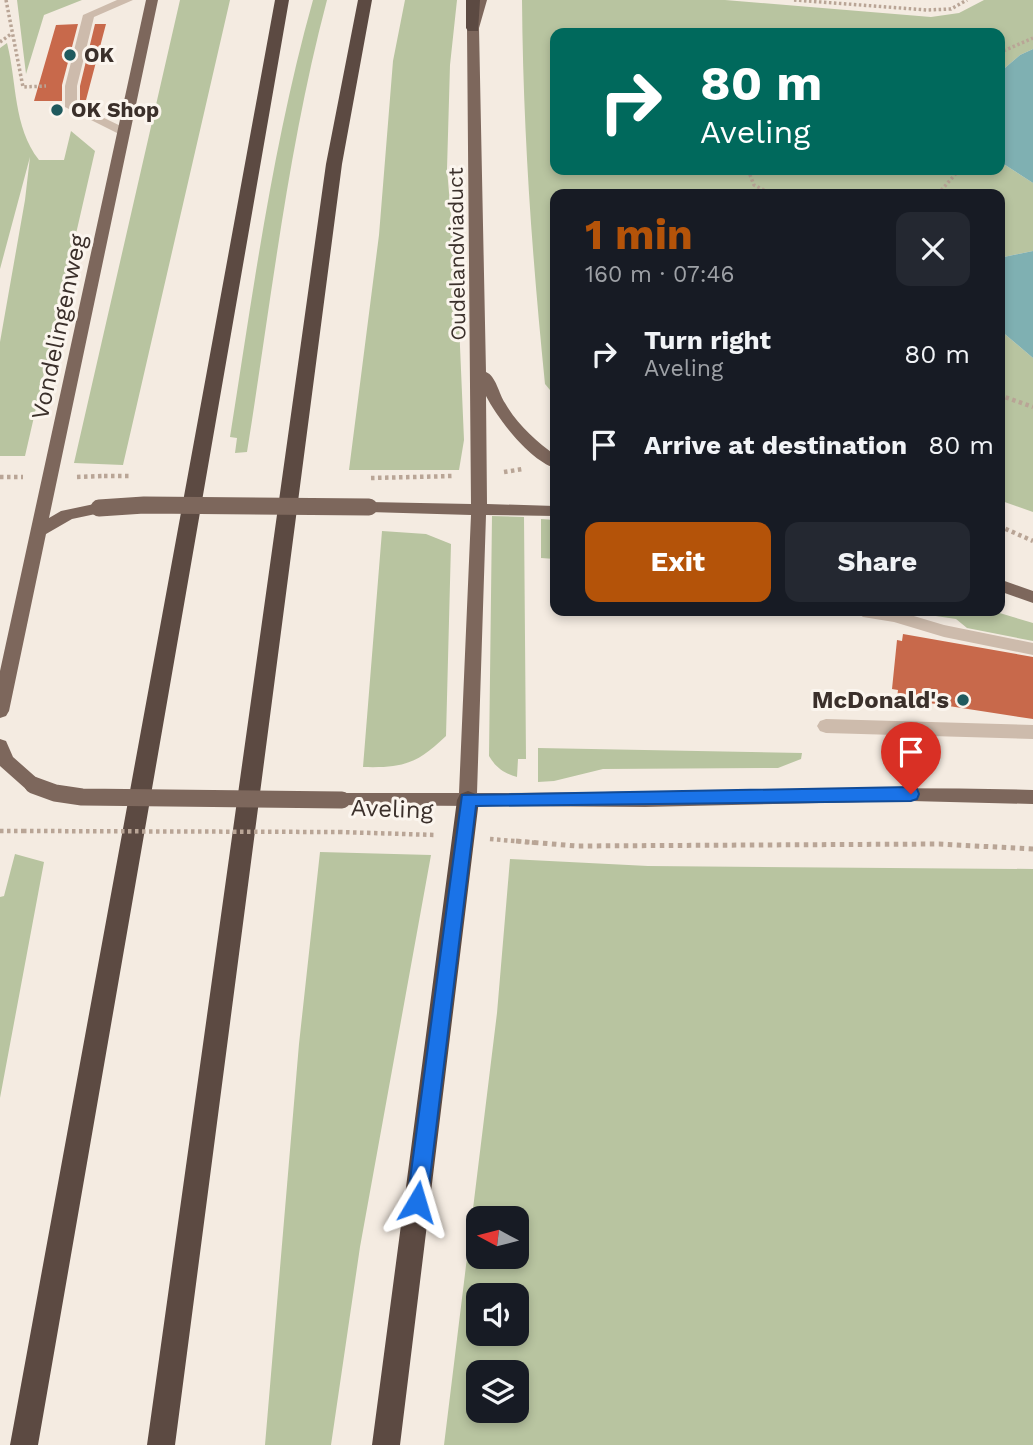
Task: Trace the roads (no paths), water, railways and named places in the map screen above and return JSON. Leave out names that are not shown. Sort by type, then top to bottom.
[{"type":"highway","points":[[24,1445],[269,58],[282,0]]},
{"type":"highway","points":[[161,1445],[334,164],[365,0]]},
{"type":"highway","points":[[473,0],[473,28]]},
{"type":"highway","points":[[386,1445],[468,800]]},
{"type":"main road","name":"Vondelingenweg","points":[[37,532],[152,0]]},
{"type":"main road","name":"Oudelandviaduct","points":[[479,508],[480,363],[473,28],[481,0]]},
{"type":"main road","points":[[480,363],[497,408],[514,429],[550,459]]},
{"type":"main road","points":[[0,711],[37,532],[66,515],[99,508],[144,506],[550,511]]},
{"type":"main road","name":"Aveling","points":[[468,800],[479,508]]},
{"type":"main road","points":[[1005,587],[1033,597]]},
{"type":"main road","name":"Aveling","points":[[0,746],[6,761],[33,785],[55,793],[82,797],[645,800],[911,794],[1033,797]]},
{"type":"lane","points":[[123,132],[71,107],[71,86],[89,15],[127,0]]},
{"type":"lane","points":[[897,616],[944,631],[1033,649]]},
{"type":"lane","points":[[826,726],[1033,732]]},
{"type":"water","points":[[1033,49],[1033,183],[1005,165],[1005,68],[1020,55]]},
{"type":"water","points":[[1033,251],[1033,358],[1005,334],[1005,257]]},
{"type":"place","name":"OK","points":[[70,55]]},
{"type":"place","name":"OK Shop","points":[[57,110]]},
{"type":"place","name":"McDonald's","points":[[963,700]]}]
